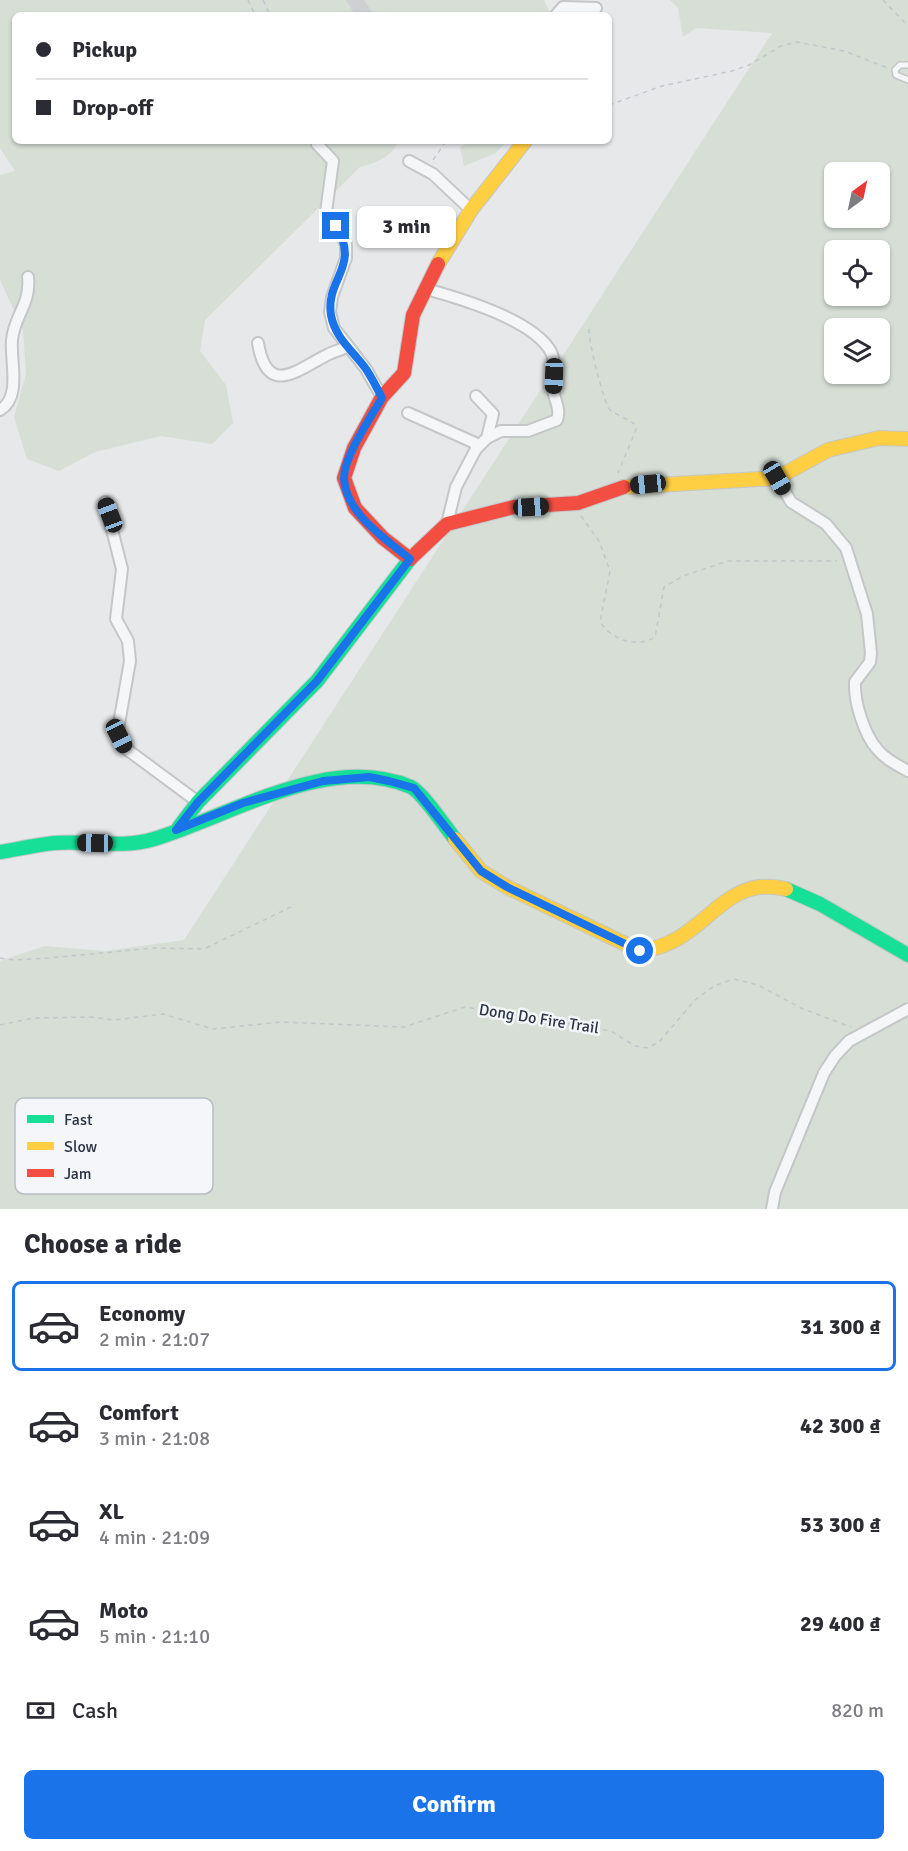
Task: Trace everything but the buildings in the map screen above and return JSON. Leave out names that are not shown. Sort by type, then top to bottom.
[{"type":"street","points":[[559,12],[563,7],[596,8]]},
{"type":"street","points":[[317,144],[333,161],[326,212],[346,244],[346,258],[332,297],[330,312],[334,328],[366,369],[382,398]]},
{"type":"street","points":[[410,559],[383,538],[355,508],[344,478],[354,448],[382,398],[404,373],[413,315],[426,289],[471,210],[523,144]]},
{"type":"street","points":[[409,161],[434,174],[471,210]]},
{"type":"street","points":[[0,410],[8,405],[13,393],[12,337],[26,305],[28,277]]},
{"type":"street","points":[[426,289],[479,304],[521,325],[544,343],[551,352],[554,362],[553,390],[559,412],[557,420],[528,431],[501,430],[487,438],[476,449],[456,487],[447,524]]},
{"type":"street","points":[[258,343],[265,363],[274,373],[285,376],[295,374],[325,355],[347,347]]},
{"type":"street","points":[[476,396],[493,414],[493,424],[487,438]]},
{"type":"street","points":[[408,414],[470,440],[475,443],[476,449]]},
{"type":"street","points":[[176,830],[198,802],[317,681],[410,559],[447,524],[514,507],[578,503],[610,490],[648,484],[777,478],[828,450],[879,438],[908,439]]},
{"type":"street","points":[[777,478],[791,502],[826,524],[837,535],[849,559],[867,614],[871,653],[870,662],[855,682],[861,716],[876,748],[889,761],[908,771]]},
{"type":"street","points":[[105,502],[122,569],[116,619],[128,641],[130,661],[119,736],[125,748],[198,802]]},
{"type":"street","points":[[0,852],[55,843],[130,844],[154,839],[243,803],[323,781],[369,777],[414,788],[481,871],[507,887],[640,951],[655,951],[673,944],[712,916],[728,899],[741,890],[756,886],[790,888],[908,955]]},
{"type":"street","points":[[772,1209],[779,1181],[824,1073],[849,1041],[908,1010]]},
{"type":"lane","points":[[908,64],[900,65],[895,70],[896,75],[908,80]]},
{"type":"path","points":[[883,0],[908,26]]},
{"type":"path","points":[[612,104],[662,86],[732,71],[749,65],[781,46],[797,42],[844,51],[895,70]]},
{"type":"path","points":[[425,171],[444,144]]},
{"type":"path","points":[[589,329],[588,339],[601,376],[603,401],[610,410],[635,424],[636,430],[610,490]]},
{"type":"path","points":[[578,503],[580,515],[606,554],[610,571],[600,622],[606,631],[618,640],[641,641],[655,637],[664,587],[683,576],[728,561],[824,562],[849,559]]},
{"type":"path","points":[[0,958],[14,960],[49,958],[154,948],[204,949],[295,905]]},
{"type":"path","name":"Dong Do Fire Trail","points":[[0,1025],[33,1018],[90,1017],[114,1020],[163,1014],[213,1029],[281,1022],[404,1027],[465,1007],[611,1031],[636,1046],[648,1048],[660,1041],[695,1000],[714,986],[734,979],[758,985],[803,1009],[864,1032]]},
{"type":"shaded area","points":[[0,0],[544,0],[550,12],[12,12],[12,144],[397,144],[388,155],[360,167],[205,320],[200,351],[226,385],[233,423],[212,444],[161,436],[95,452],[59,471],[27,459],[14,417],[26,374],[23,330],[0,280],[0,175],[15,171],[0,148]]},
{"type":"shaded area","points":[[670,0],[908,0],[908,1209],[0,1209],[0,961],[45,946],[105,951],[184,940],[772,33],[696,28],[683,37],[678,8]]},
{"type":"shaded area","points":[[466,144],[504,144],[496,153],[464,166],[460,147]]},
{"type":"traffic: fast","points":[[179,827],[198,802],[317,681],[410,559]]},
{"type":"traffic: fast","points":[[0,852],[54,843],[142,842],[184,829],[281,791],[314,782],[347,777],[380,778],[411,787],[428,803],[455,839]]},
{"type":"traffic: fast","points":[[786,889],[820,904],[908,955]]},
{"type":"traffic: slow","points":[[438,264],[471,210],[523,144]]},
{"type":"traffic: slow","points":[[624,487],[777,478],[828,450],[879,438],[908,439]]},
{"type":"traffic: slow","points":[[455,839],[481,871],[507,887],[640,951],[663,946],[682,936],[728,900],[744,891],[763,887],[786,889]]},
{"type":"traffic: jam","points":[[410,559],[383,538],[355,508],[344,478],[354,448],[382,397],[404,373],[413,315],[438,264]]},
{"type":"traffic: jam","points":[[410,559],[447,524],[514,507],[578,503],[624,487]]},
{"type":"route","points":[[336,226],[346,244],[346,258],[332,297],[330,312],[334,328],[366,369],[382,398],[354,448],[345,470],[346,488],[355,508],[383,538],[410,559],[317,681],[198,802],[176,830],[243,803],[301,789],[323,781],[369,777],[389,781],[414,788],[427,801],[481,871],[507,887],[640,951]]}]
